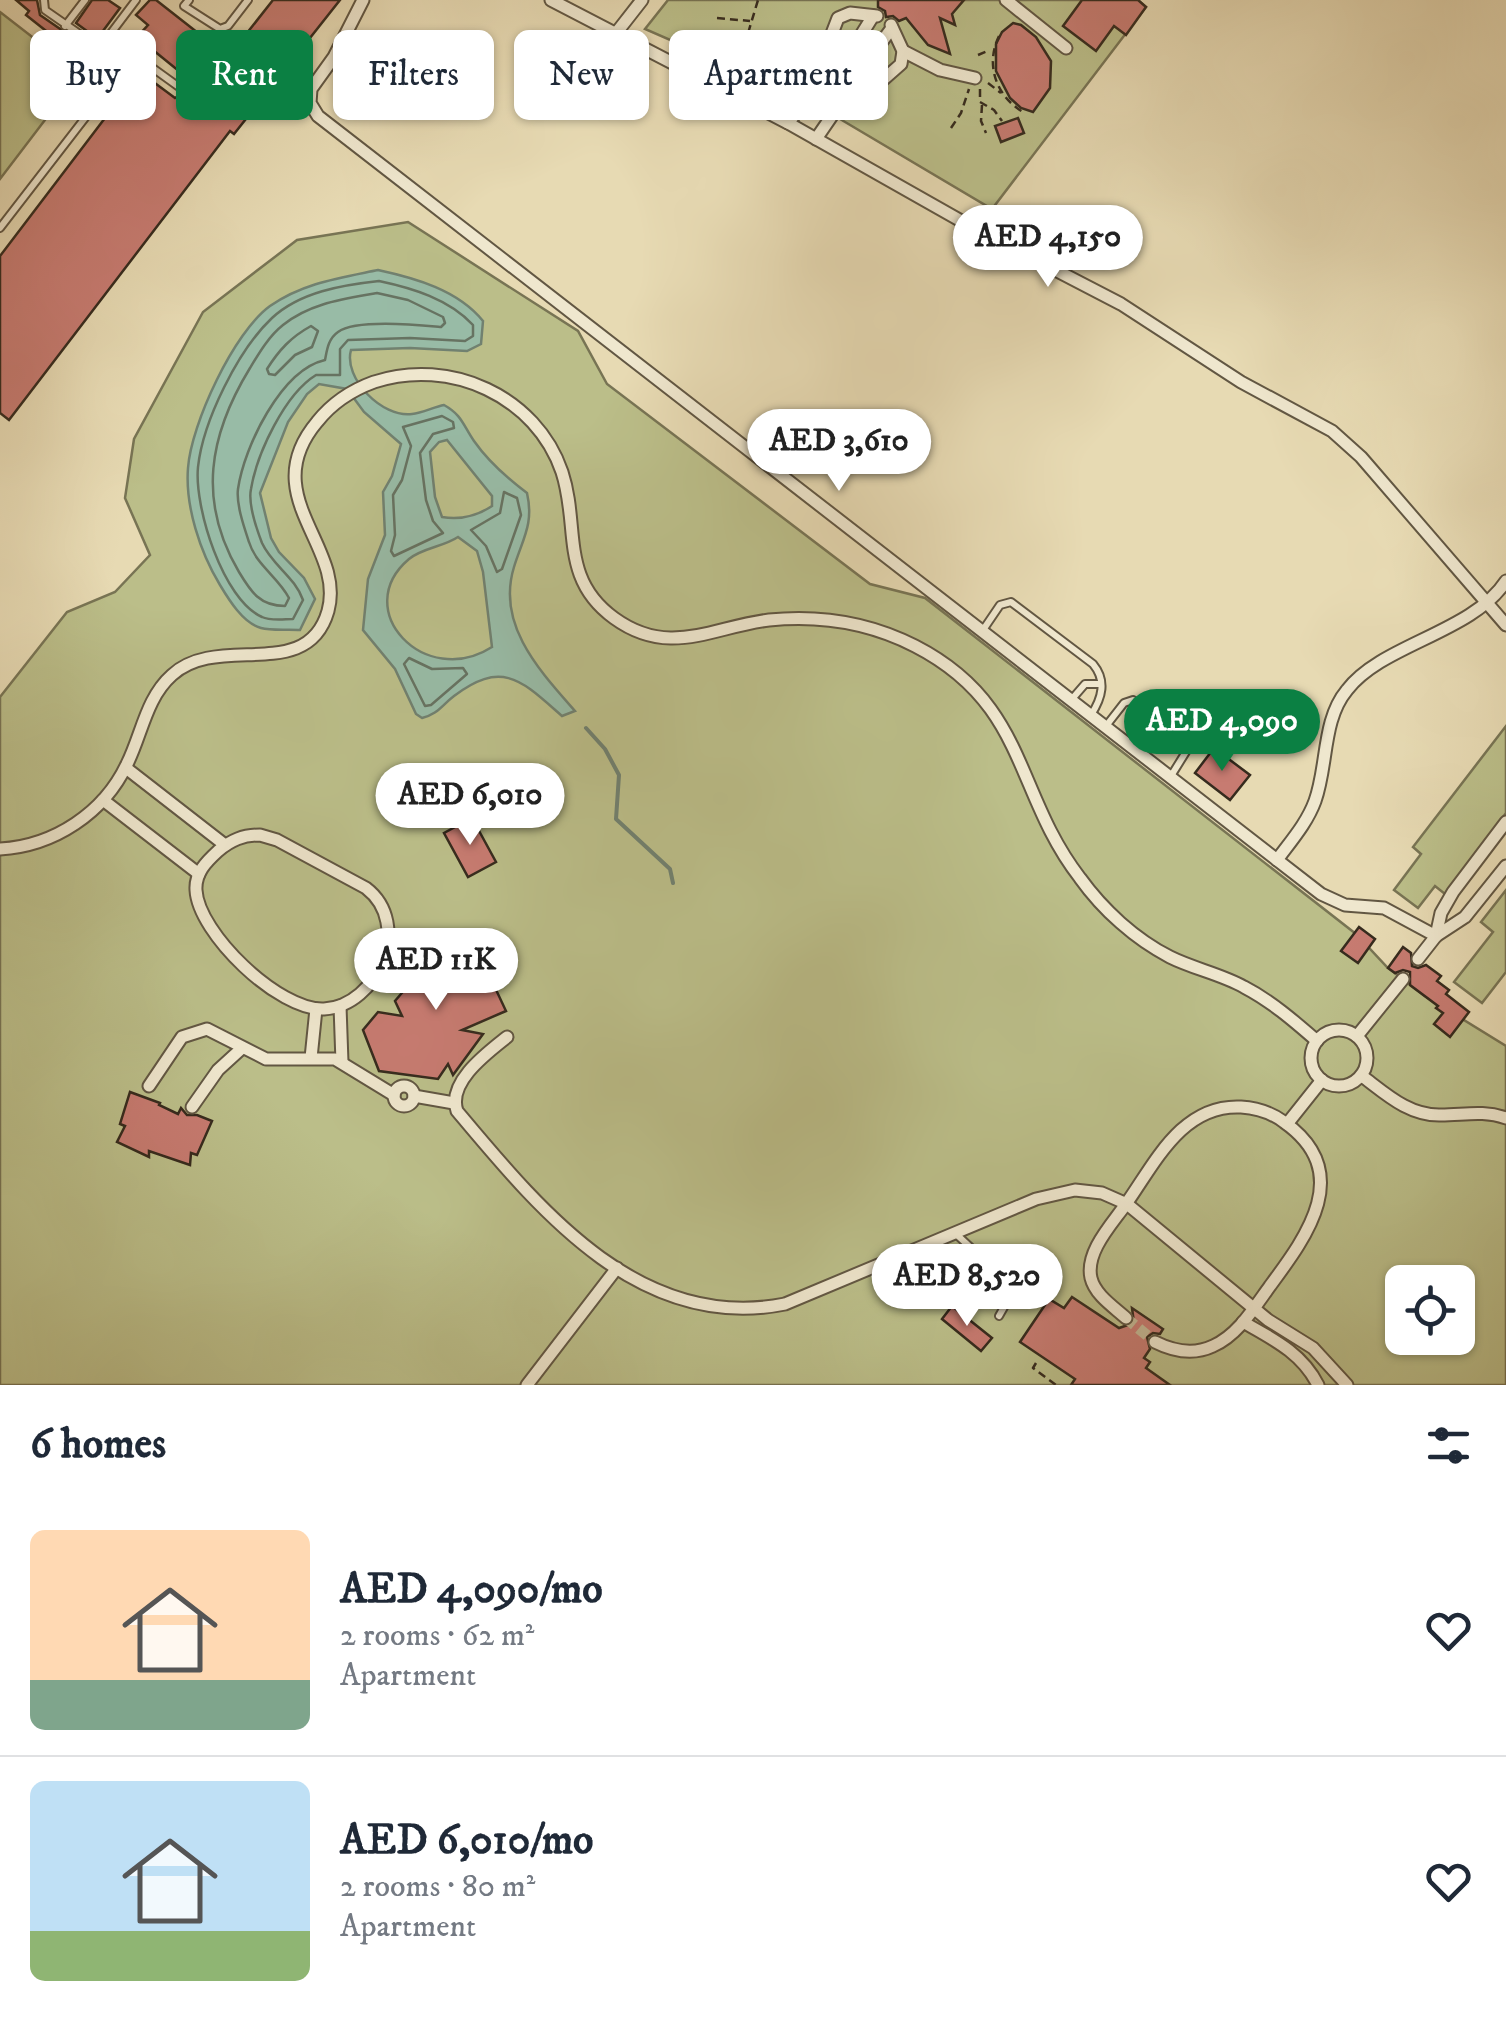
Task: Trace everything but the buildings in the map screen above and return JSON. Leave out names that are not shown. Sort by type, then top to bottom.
[{"type":"street","points":[[363,0],[334,57],[312,89],[310,104],[318,116],[1328,899],[1346,905],[1384,908],[1436,936]]},
{"type":"street","points":[[551,0],[614,30]]},
{"type":"street","points":[[620,30],[642,0]]},
{"type":"street","points":[[1006,0],[1066,48]]},
{"type":"street","points":[[834,30],[842,16],[850,13],[875,16],[866,30]]},
{"type":"street","points":[[888,31],[891,27],[903,51],[898,68],[888,75]]},
{"type":"street","points":[[649,49],[962,222],[1121,304],[1241,382],[1332,431],[1361,457],[1506,625]]},
{"type":"street","points":[[903,51],[940,70],[978,79]]},
{"type":"street","points":[[816,139],[829,120]]},
{"type":"street","points":[[0,849],[54,836],[104,800],[126,768],[152,700],[180,668],[221,654],[286,652],[308,641],[324,622],[330,585],[301,512],[296,483],[299,454],[322,416],[350,393],[382,380],[422,374],[464,380],[504,397],[544,437],[566,488],[571,545],[581,578],[589,593],[613,618],[644,633],[675,639],[707,636],[774,620],[831,620],[889,634],[928,653],[963,679],[1002,724],[1066,859],[1110,912],[1170,956],[1257,994],[1317,1041]]},
{"type":"street","points":[[1277,860],[1304,824],[1316,800],[1334,713],[1344,692],[1370,670],[1485,605],[1506,581]]},
{"type":"street","points":[[126,768],[225,845]]},
{"type":"street","points":[[104,800],[198,874]]},
{"type":"street","points":[[1436,936],[1441,913],[1452,892],[1506,822]]},
{"type":"street","points":[[250,835],[277,840],[366,888],[382,904],[390,926],[384,957],[371,980],[340,1006],[316,1009],[281,997],[243,964],[213,930],[196,892],[198,874],[225,845],[250,835]]},
{"type":"street","points":[[1418,959],[1436,936],[1466,917],[1506,866]]},
{"type":"street","points":[[1357,1036],[1403,979]]},
{"type":"street","points":[[340,1006],[342,1062]]},
{"type":"street","points":[[311,1058],[316,1009]]},
{"type":"street","points":[[149,1086],[176,1043],[190,1032],[215,1030],[241,1048],[280,1061],[327,1058],[342,1062],[394,1096],[402,1085],[410,1088],[414,1096],[454,1103]]},
{"type":"street","points":[[1336,1030],[1357,1036],[1368,1054],[1362,1076],[1343,1086],[1322,1080],[1311,1062],[1317,1041],[1336,1030]]},
{"type":"street","points":[[507,1037],[470,1072],[456,1093],[454,1103],[460,1115],[535,1200],[617,1268],[648,1288],[683,1302],[719,1309],[754,1309],[800,1300],[1062,1191],[1102,1194],[1126,1204],[1254,1308],[1312,1348],[1341,1383]]},
{"type":"street","points":[[192,1108],[218,1070],[241,1048]]},
{"type":"street","points":[[1362,1076],[1416,1112],[1483,1112],[1506,1118]]},
{"type":"street","points":[[1287,1124],[1322,1080]]},
{"type":"street","points":[[1126,1318],[1103,1298],[1091,1278],[1096,1250],[1172,1138],[1196,1118],[1237,1107],[1258,1110],[1287,1124],[1304,1141],[1320,1184],[1318,1207],[1304,1238],[1254,1308],[1225,1340],[1208,1348],[1176,1350],[1154,1342]]},
{"type":"street","points":[[526,1385],[617,1268]]},
{"type":"street","points":[[1243,1322],[1290,1350],[1318,1385]]},
{"type":"lane","points":[[44,0],[45,10],[70,30]]},
{"type":"lane","points":[[65,26],[85,0]]},
{"type":"lane","points":[[114,30],[134,3],[124,0]]},
{"type":"lane","points":[[176,0],[187,3],[220,29],[228,26],[248,0]]},
{"type":"lane","points":[[0,228],[83,120]]},
{"type":"lane","points":[[982,631],[1000,605],[1012,602],[1096,667],[1102,698],[1090,715]]},
{"type":"lane","points":[[1071,700],[1085,684],[1099,684]]},
{"type":"lane","points":[[1106,727],[1124,704],[1133,700],[1184,737],[1189,747],[1170,777]]},
{"type":"lane","points":[[956,1234],[1010,1284],[1012,1294],[999,1316]]},
{"type":"path","points":[[750,30],[758,0]]},
{"type":"path","points":[[717,18],[750,21]]},
{"type":"path","points":[[998,36],[992,57],[994,75],[1003,94]]},
{"type":"path","points":[[978,55],[993,49]]},
{"type":"path","points":[[986,68],[992,57]]},
{"type":"path","points":[[978,79],[1024,112]]},
{"type":"path","points":[[978,79],[978,97],[1002,121]]},
{"type":"path","points":[[951,128],[978,79]]},
{"type":"path","points":[[982,103],[986,133]]},
{"type":"path","points":[[1036,1363],[1034,1368],[1056,1385]]},
{"type":"shaded area","points":[[668,0],[1138,0],[1146,7],[992,209],[842,120],[888,120],[888,30],[669,30],[669,39],[645,29]]},
{"type":"shaded area","points":[[0,12],[30,35],[30,120],[45,120],[0,179]]},
{"type":"shaded area","points":[[408,222],[578,331],[607,384],[870,584],[925,598],[1356,934],[1387,967],[1425,996],[1506,1046],[1506,1385],[0,1385],[0,697],[67,612],[115,592],[150,555],[125,498],[134,439],[203,312],[297,240]]},
{"type":"shaded area","points":[[1506,726],[1506,813],[1445,894],[1435,886],[1418,908],[1394,890],[1421,854],[1413,847]]},
{"type":"shaded area","points":[[1506,890],[1506,972],[1482,1003],[1454,982],[1493,932],[1481,922]]},
{"type":"water","points":[[378,270],[449,293],[483,321],[481,344],[467,351],[351,350],[350,361],[359,384],[389,410],[412,414],[444,405],[450,409],[485,455],[527,493],[528,522],[514,567],[511,608],[525,646],[575,711],[562,716],[523,685],[499,677],[471,685],[436,712],[422,718],[416,714],[395,669],[363,630],[368,579],[385,535],[383,492],[401,444],[364,412],[347,389],[319,384],[307,394],[288,422],[260,493],[271,538],[304,578],[315,599],[300,630],[265,629],[242,616],[213,572],[200,543],[189,498],[191,449],[206,404],[242,336],[283,298],[335,279]],"holes":[[[447,440],[492,496],[492,506],[468,516],[442,517],[435,497],[430,452]],[[458,537],[477,551],[492,647],[467,658],[442,659],[420,652],[403,638],[391,621],[387,600],[393,579],[409,559]]]},
{"type":"waterway","points":[[586,728],[605,749],[619,775],[616,819],[670,869],[673,883]]},
{"type":"tunnel","points":[[1126,1318],[1155,1342]]}]
